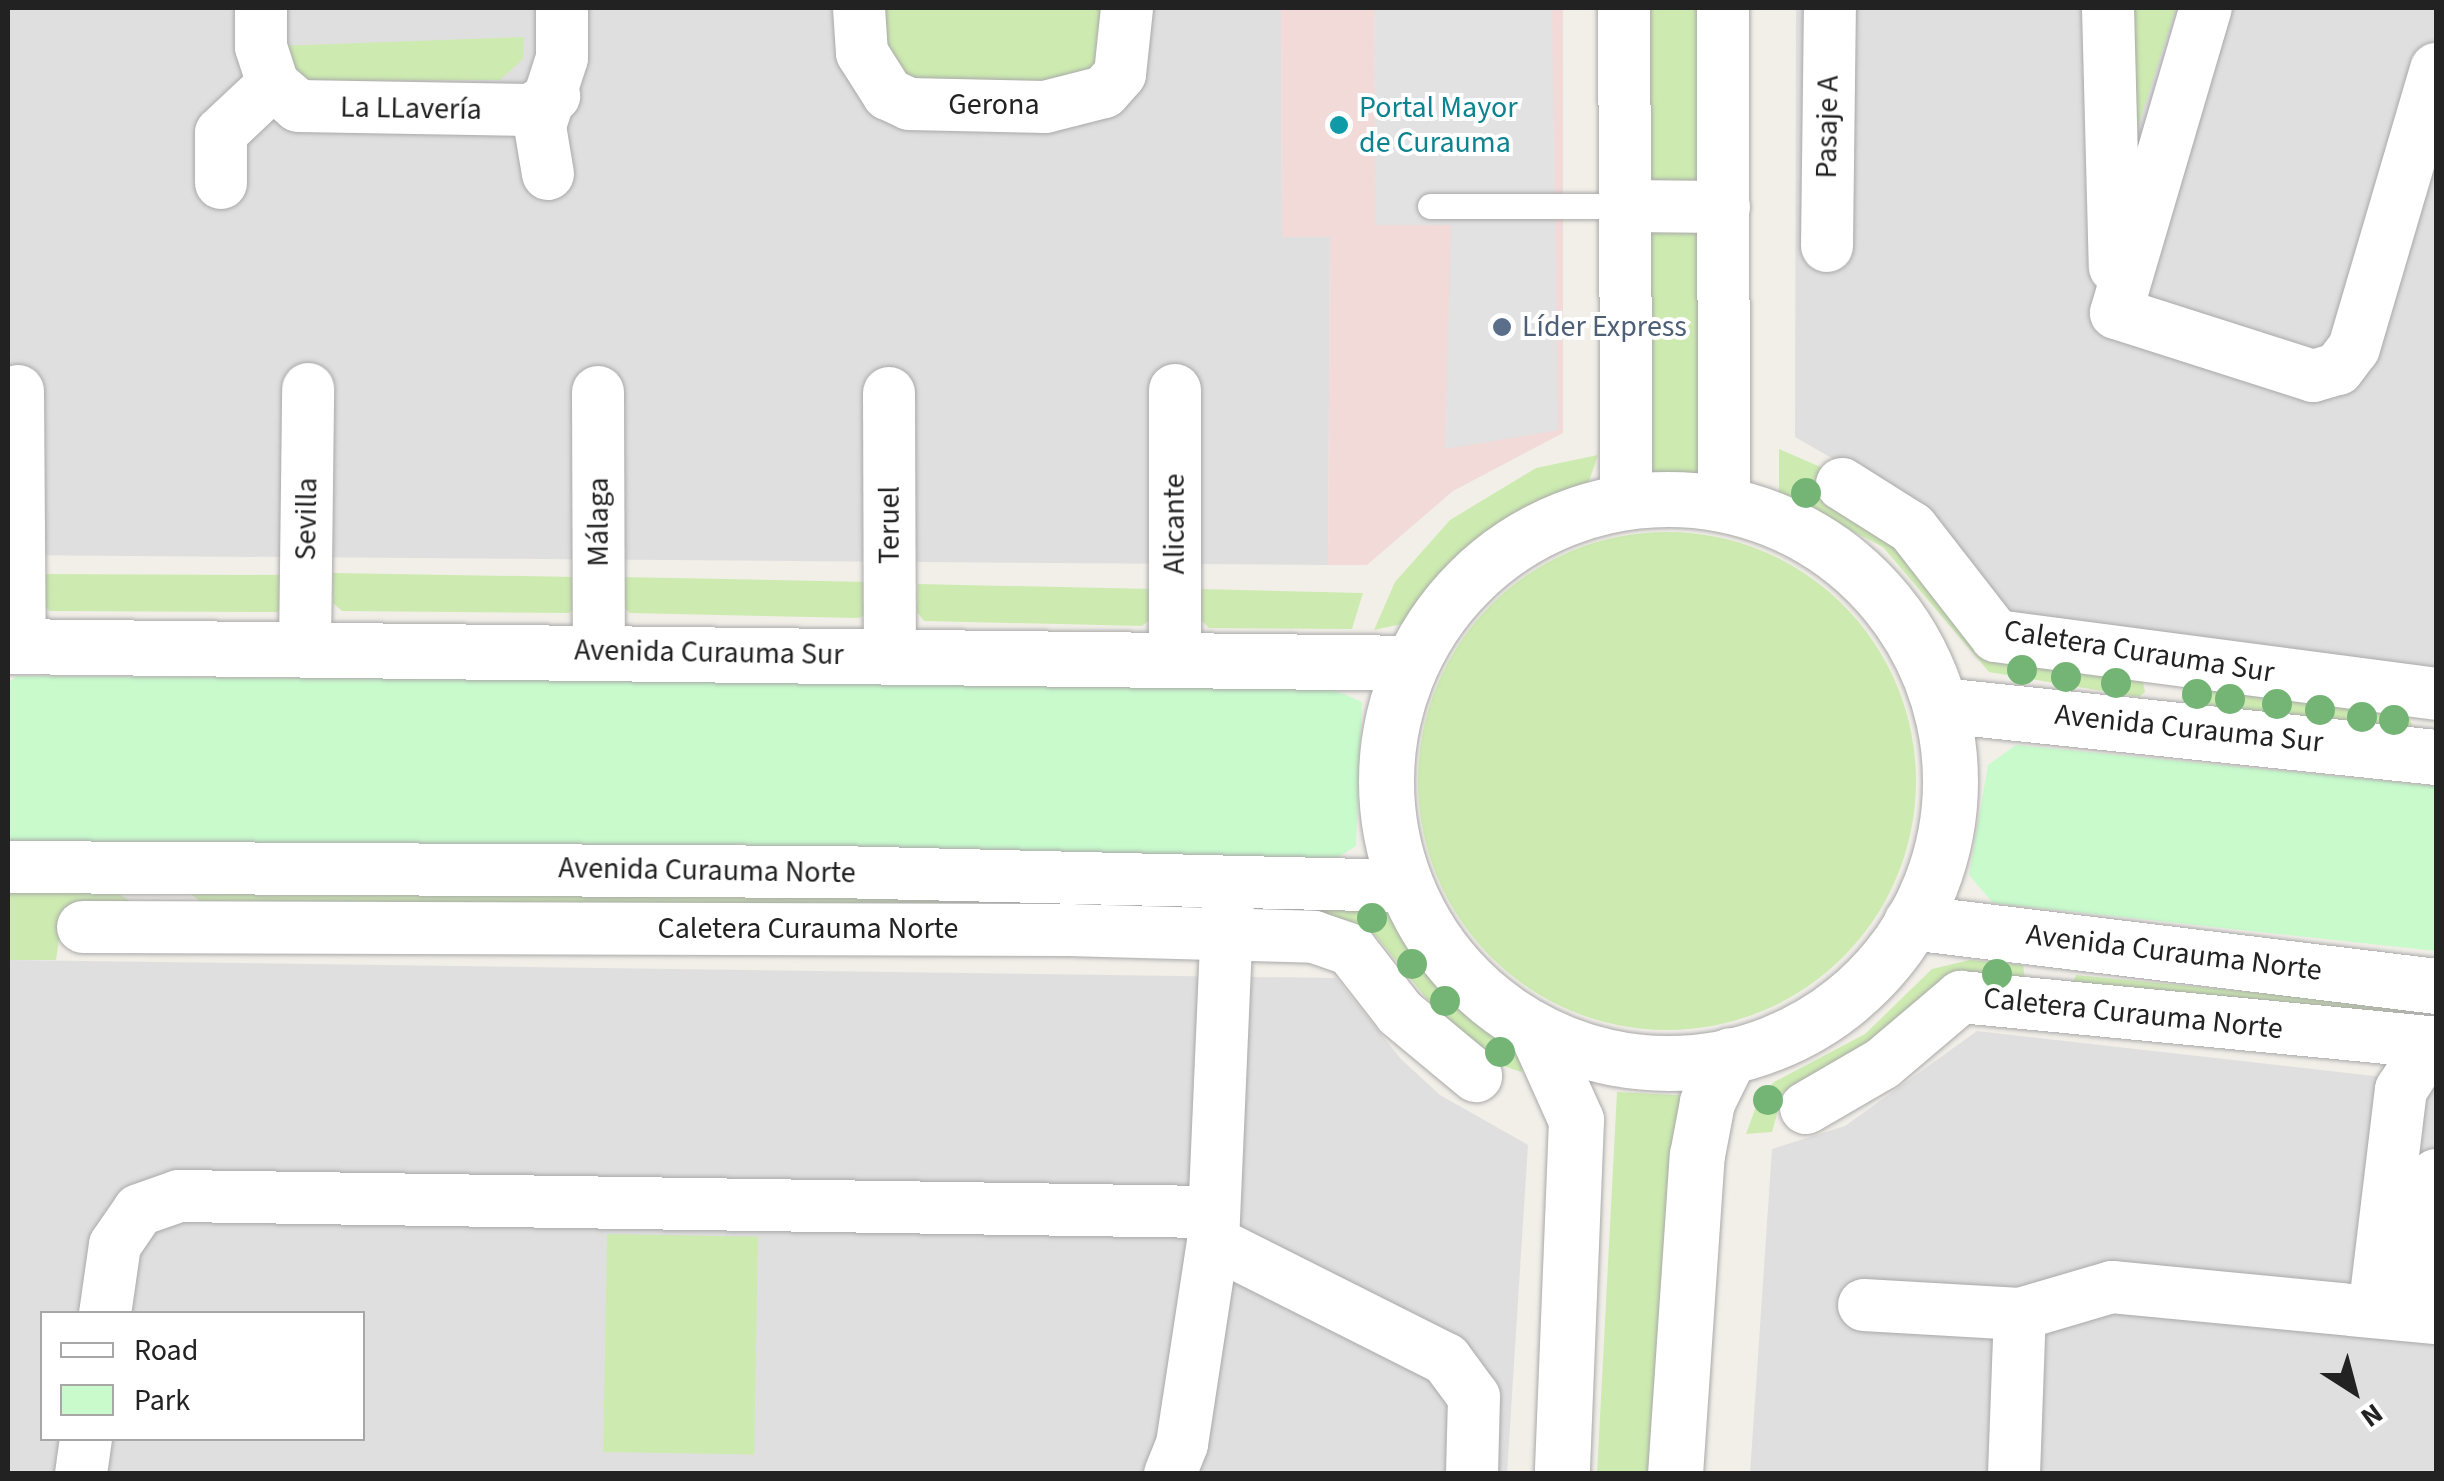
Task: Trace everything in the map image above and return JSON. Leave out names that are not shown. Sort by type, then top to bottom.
[{"type":"street","points":[[222,184],[221,133],[274,84],[260,47],[260,8]]},
{"type":"street","points":[[548,174],[540,126],[554,96],[562,58],[562,8]]},
{"type":"street","name":"Gerona","points":[[860,8],[862,53],[888,94],[909,104],[1045,107],[1104,92],[1120,74],[1127,8]]},
{"type":"street","points":[[1624,8],[1628,500]]},
{"type":"street","points":[[1723,8],[1724,503]]},
{"type":"street","name":"Pasaje A","points":[[1827,246],[1830,8]]},
{"type":"street","points":[[2108,8],[2116,313]]},
{"type":"street","points":[[2116,313],[2206,8]]},
{"type":"street","points":[[2116,313],[2313,376],[2338,369],[2354,348],[2436,69]]},
{"type":"street","name":"La LLavería","points":[[274,84],[298,106],[330,108],[530,110],[554,96]]},
{"type":"street","points":[[1625,206],[1724,207]]},
{"type":"street","name":"Sevilla","points":[[305,650],[308,389]]},
{"type":"street","name":"Alicante","points":[[1174,390],[1175,659]]},
{"type":"street","points":[[14,646],[18,392]]},
{"type":"street","name":"Málaga","points":[[598,392],[599,651]]},
{"type":"street","name":"Teruel","points":[[888,393],[890,656]]},
{"type":"street","name":"Caletera Curauma Sur","points":[[1842,484],[1912,528],[1996,636],[2436,694]]},
{"type":"street","points":[[1628,500],[1724,503],[1784,522],[1860,576],[1918,649],[1940,704],[1948,746],[1946,823],[1911,922],[1877,969],[1834,1008],[1784,1037],[1730,1056],[1650,1062],[1572,1047],[1536,1031],[1492,1003],[1454,967],[1423,924],[1407,886],[1385,806],[1388,732],[1410,663],[1463,585],[1538,529],[1628,500]]},
{"type":"street","name":"Avenida Curauma Sur","points":[[14,646],[1410,663]]},
{"type":"street","points":[[2157,724],[2166,660]]},
{"type":"street","name":"Avenida Curauma Sur","points":[[1940,704],[2434,746]]},
{"type":"street","points":[[125,866],[202,928]]},
{"type":"street","name":"Avenida Curauma Norte","points":[[8,867],[1228,880],[1407,886]]},
{"type":"street","points":[[1170,1474],[1182,1444],[1212,1227],[1228,880]]},
{"type":"street","name":"Avenida Curauma Norte","points":[[1911,922],[2436,986]]},
{"type":"street","name":"Caletera Curauma Norte","points":[[83,927],[1314,937],[1350,950],[1412,1025],[1476,1076]]},
{"type":"street","points":[[2047,1005],[2057,938]]},
{"type":"street","name":"Caletera Curauma Norte","points":[[1806,1108],[1882,1064],[1954,999],[2429,1045]]},
{"type":"street","points":[[1536,1031],[1576,1120],[1578,1174],[1562,1474]]},
{"type":"street","points":[[2410,1315],[2429,1045]]},
{"type":"street","points":[[1674,1474],[1697,1155],[1708,1102],[1730,1056]]},
{"type":"street","points":[[2410,1315],[2436,1174]]},
{"type":"street","points":[[105,1311],[115,1245],[139,1210],[179,1196],[1212,1227],[1446,1358],[1474,1397],[1472,1474]]},
{"type":"street","points":[[1864,1305],[2020,1314],[2112,1287],[2410,1315]]},
{"type":"street","points":[[2014,1474],[2020,1314]]},
{"type":"street","points":[[81,1474],[86,1441]]},
{"type":"lane","points":[[1430,206],[1625,206]]},
{"type":"shaded area","points":[[8,8],[1281,8],[1282,237],[1330,237],[1328,565],[8,555]]},
{"type":"shaded area","points":[[1281,8],[1563,8],[1563,433],[1453,491],[1367,565],[1328,565],[1330,237],[1282,237]]},
{"type":"shaded area","name":"Líder Express","points":[[1374,8],[1552,8],[1558,430],[1445,449],[1451,225],[1375,225]]},
{"type":"shaded area","points":[[1796,8],[2436,8],[2436,673],[2004,624],[1918,508],[1795,437]]},
{"type":"shaded area","points":[[8,960],[1336,978],[1401,1059],[1440,1095],[1528,1145],[1507,1473],[8,1473]]},
{"type":"shaded area","points":[[1977,1031],[2436,1083],[2436,1473],[1750,1474],[1772,1149],[1845,1126]]},
{"type":"green space","points":[[882,8],[1110,8],[1101,81],[904,84],[890,76]]},
{"type":"green space","points":[[1648,8],[1700,8],[1700,187],[1648,187]]},
{"type":"green space","points":[[2133,8],[2176,8],[2131,148]]},
{"type":"green space","points":[[524,37],[523,59],[500,80],[304,81],[279,46]]},
{"type":"green space","points":[[1649,221],[1703,221],[1703,473],[1649,473]]},
{"type":"green space","points":[[1779,449],[1839,475],[1823,504],[1862,524],[1880,522],[1989,645],[2142,678],[2145,692],[2139,697],[1989,672],[1883,547],[1779,493]]},
{"type":"green space","points":[[1598,455],[1586,490],[1495,541],[1416,621],[1374,630],[1395,582],[1450,520],[1536,468]]},
{"type":"green space","points":[[1667,532],[1716,537],[1762,551],[1805,574],[1843,605],[1874,643],[1897,686],[1911,732],[1916,781],[1911,830],[1897,876],[1874,919],[1843,957],[1805,988],[1762,1011],[1716,1025],[1667,1030],[1618,1025],[1572,1011],[1529,988],[1491,957],[1460,919],[1437,876],[1423,830],[1418,781],[1423,732],[1437,686],[1460,643],[1491,605],[1529,574],[1572,551],[1618,537]]},
{"type":"green space","points":[[333,573],[577,577],[577,605],[569,613],[342,611],[333,603]]},
{"type":"green space","points":[[42,574],[286,575],[285,605],[278,612],[50,611],[42,605]]},
{"type":"green space","points":[[623,577],[870,582],[868,613],[859,618],[630,613],[623,607]]},
{"type":"green space","points":[[918,584],[1153,589],[1152,618],[1142,626],[924,621],[917,612]]},
{"type":"green space","points":[[1200,589],[1363,593],[1352,629],[1209,628],[1199,618]]},
{"type":"green space","points":[[17,676],[1325,686],[1362,702],[1356,846],[1332,861],[8,843],[8,683]]},
{"type":"green space","points":[[2189,684],[2408,713],[2412,725],[2407,731],[2186,704],[2181,698]]},
{"type":"green space","points":[[2016,745],[2436,786],[2436,951],[1993,903],[1969,875],[1988,765]]},
{"type":"green space","points":[[116,892],[158,919],[62,919],[56,960],[8,960],[8,893]]},
{"type":"green space","points":[[188,892],[1188,899],[1194,914],[219,916]]},
{"type":"green space","points":[[1294,903],[1389,909],[1473,1015],[1532,1059],[1521,1072],[1498,1064],[1436,1010],[1372,931],[1295,925]]},
{"type":"green space","points":[[1970,960],[2023,965],[2025,979],[1783,1092],[1772,1132],[1746,1134],[1758,1101],[1774,1082],[1865,1034],[1932,969]]},
{"type":"green space","points":[[2076,975],[2403,1007],[2406,1023],[2070,987]]},
{"type":"green space","points":[[1617,1092],[1680,1095],[1660,1474],[1597,1474]]},
{"type":"green space","points":[[607,1234],[758,1237],[754,1455],[603,1452]]},
{"type":"place","name":"Portal Mayor de Curauma","points":[[1339,125]]},
{"type":"place","name":"Líder Express","points":[[1502,327]]}]
